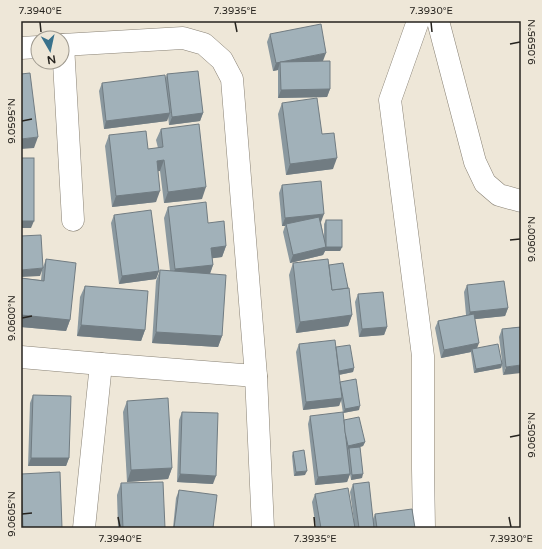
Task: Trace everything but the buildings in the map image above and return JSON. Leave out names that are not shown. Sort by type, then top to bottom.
[{"type":"street","points":[[418,21],[390,100],[423,356],[424,528]]},
{"type":"street","points":[[438,21],[478,169],[485,183],[499,195],[521,201]]},
{"type":"street","points":[[70,45],[183,38],[204,44],[222,60],[232,79],[256,376],[263,528]]},
{"type":"street","points":[[64,70],[73,220]]},
{"type":"street","points":[[21,356],[256,376]]},
{"type":"street","points":[[84,528],[101,364]]}]
